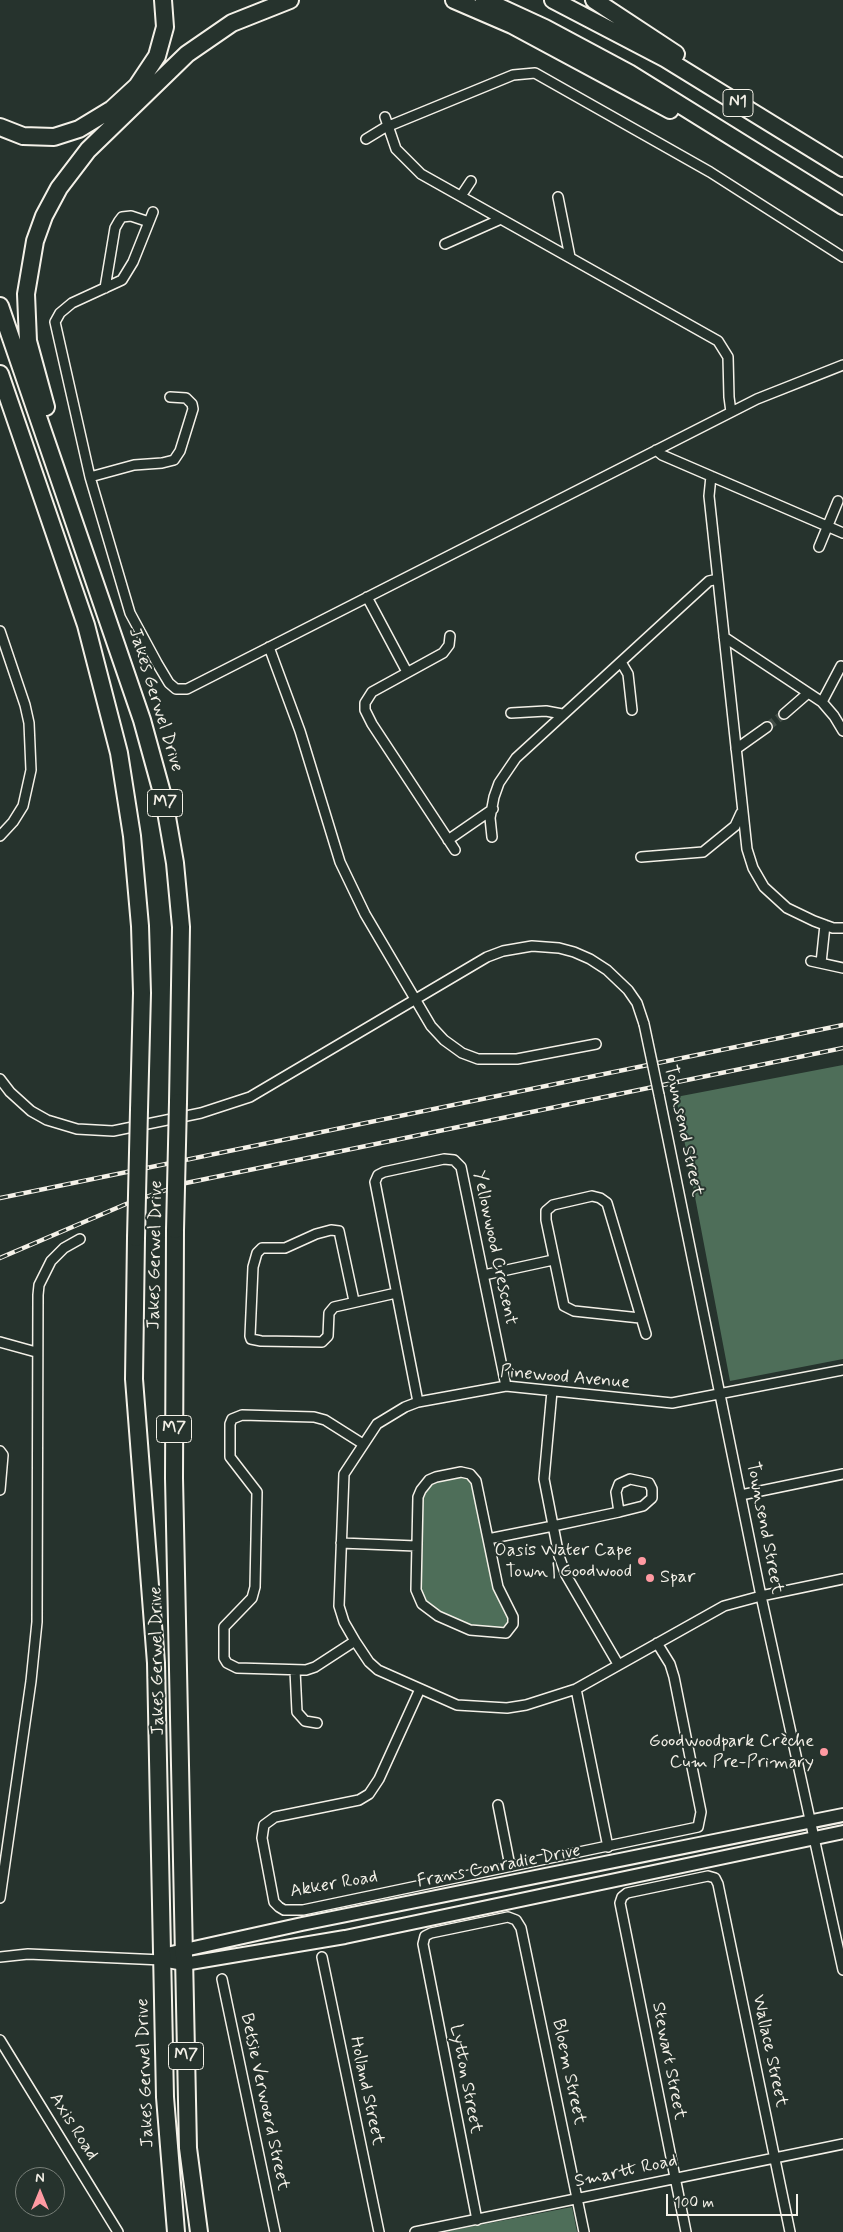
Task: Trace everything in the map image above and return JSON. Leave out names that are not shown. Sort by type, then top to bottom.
[{"type":"highway","points":[[0,128],[22,136],[54,137],[79,129],[108,112],[137,86],[157,56],[165,27],[163,0]]},
{"type":"highway","points":[[93,575],[89,548],[28,341],[27,283],[36,236],[53,197],[77,162],[173,66],[196,46],[227,26],[260,10],[290,0]]},
{"type":"highway","name":"N1","points":[[484,0],[560,35],[629,73],[843,206]]},
{"type":"highway","name":"N1","points":[[553,0],[666,59],[843,167]]},
{"type":"highway","points":[[594,0],[843,167]]},
{"type":"highway","points":[[454,1],[512,25],[807,183]]},
{"type":"highway","name":"Jakes Gerwel Drive","points":[[0,306],[148,738],[164,800],[172,845],[181,946],[175,1230],[174,1478],[188,2148],[199,2232]]},
{"type":"highway","name":"Jakes Gerwel Drive","points":[[0,374],[95,654],[111,718],[125,789],[135,860],[141,938],[134,1378],[156,1663],[159,1958],[166,2106],[176,2232]]},
{"type":"highway","points":[[0,398],[18,441],[29,458]]},
{"type":"main road","name":"Frans Conradie Drive","points":[[184,1956],[843,1815]]},
{"type":"main road","name":"Frans Conradie Drive","points":[[159,1958],[345,1938],[843,1832]]},
{"type":"street","points":[[366,139],[388,127],[514,75],[534,73],[710,172],[843,257]]},
{"type":"street","points":[[385,117],[396,149],[421,174],[718,341],[728,357],[728,397],[731,412]]},
{"type":"street","points":[[461,196],[472,181]]},
{"type":"street","points":[[558,197],[570,257]]},
{"type":"street","points":[[153,212],[127,274],[122,280],[65,307],[55,322],[90,477],[130,613],[172,688],[181,690],[187,689],[731,412],[773,392],[843,365]]},
{"type":"street","points":[[105,288],[115,228],[119,221],[122,217],[131,216],[149,222]]},
{"type":"street","points":[[445,244],[501,219]]},
{"type":"street","points":[[90,477],[134,465],[174,460],[180,451],[193,409],[192,404],[186,398],[170,397]]},
{"type":"street","points":[[656,450],[662,455],[843,533]]},
{"type":"street","points":[[711,476],[710,496],[718,579],[747,849],[753,868],[764,887],[787,908],[825,925],[843,928]]},
{"type":"street","points":[[819,547],[838,501]]},
{"type":"street","points":[[492,837],[490,818],[494,798],[499,783],[516,758],[709,581],[718,579]]},
{"type":"street","points":[[367,597],[408,672]]},
{"type":"street","points":[[0,631],[25,705],[29,731],[31,770],[23,806],[13,822],[0,836]]},
{"type":"street","points":[[450,636],[449,644],[443,653],[372,692],[365,703],[364,710],[456,850]]},
{"type":"street","points":[[724,637],[755,656],[807,694],[822,702],[843,731]]},
{"type":"street","points":[[269,647],[300,731],[340,862],[365,914],[432,1026],[444,1040],[462,1053],[478,1059],[516,1059],[596,1044]]},
{"type":"street","points":[[621,662],[628,674],[632,710]]},
{"type":"street","points":[[822,702],[841,666]]},
{"type":"street","points":[[784,714],[807,694]]},
{"type":"street","points":[[511,713],[546,711],[562,714]]},
{"type":"street","points":[[736,749],[767,727]]},
{"type":"street","points":[[448,840],[493,809]]},
{"type":"street","points":[[641,857],[703,852],[735,826],[742,810]]},
{"type":"street","points":[[821,963],[825,925]]},
{"type":"street","name":"Townsend Street","points":[[0,1079],[21,1103],[47,1120],[76,1129],[112,1131],[201,1112],[250,1097],[487,957],[517,948],[545,946],[574,952],[590,959],[618,979],[637,1003],[644,1024],[761,1596],[843,1970]]},
{"type":"street","points":[[811,961],[843,968]]},
{"type":"street","name":"Yellowwood Crescent","points":[[418,1402],[375,1187],[376,1179],[384,1172],[444,1159],[454,1160],[461,1167],[506,1386]]},
{"type":"street","points":[[640,1318],[574,1311],[566,1308],[562,1301],[546,1220],[549,1208],[553,1205],[592,1196],[604,1200],[610,1207],[646,1334]]},
{"type":"street","points":[[354,1301],[339,1231],[331,1230],[316,1234],[285,1248],[262,1248],[257,1253],[253,1266],[251,1339],[261,1341],[322,1342],[328,1336],[328,1319],[331,1309],[354,1301],[396,1293]]},
{"type":"street","points":[[0,1898],[31,1681],[37,1622],[37,1303],[43,1274],[58,1253],[80,1239]]},
{"type":"street","points":[[484,1275],[553,1260]]},
{"type":"street","points":[[0,1342],[36,1352]]},
{"type":"street","name":"Pinewood Avenue","points":[[843,1370],[672,1404],[506,1386],[418,1402],[382,1419],[344,1474],[340,1610],[355,1641],[373,1667],[457,1705],[507,1708],[526,1705],[576,1689],[717,1610],[761,1596],[843,1579]]},
{"type":"street","points":[[552,1391],[544,1466],[545,1490],[562,1566],[618,1664]]},
{"type":"street","points":[[355,1641],[315,1667],[295,1670],[237,1668],[228,1663],[223,1654],[224,1627],[252,1598],[256,1579],[257,1492],[230,1457],[230,1424],[232,1419],[242,1415],[314,1417],[326,1420],[363,1444]]},
{"type":"street","points":[[0,1451],[3,1456],[0,1490]]},
{"type":"street","points":[[461,1472],[474,1478],[488,1539],[498,1586],[514,1617],[513,1624],[506,1633],[470,1630],[429,1610],[422,1604],[416,1590],[418,1496],[421,1490],[436,1477],[461,1472]]},
{"type":"street","points":[[741,1495],[843,1474]]},
{"type":"street","points":[[488,1539],[619,1512],[647,1505],[652,1498],[651,1485],[646,1482],[630,1479],[619,1484],[616,1492],[619,1512]]},
{"type":"street","points":[[341,1543],[416,1546]]},
{"type":"street","name":"Akker Road","points":[[420,1689],[379,1779],[369,1794],[359,1800],[275,1818],[264,1825],[262,1838],[274,1902],[284,1910],[303,1910],[692,1829],[700,1823],[701,1812],[672,1669],[656,1643]]},
{"type":"street","points":[[295,1670],[297,1712],[305,1721],[317,1723]]},
{"type":"street","points":[[576,1689],[608,1846]]},
{"type":"street","points":[[498,1805],[510,1866]]},
{"type":"street","name":"Stewart Street","points":[[686,2232],[620,1908],[622,1897],[631,1892],[708,1876],[715,1878]]},
{"type":"street","name":"Wallace Street","points":[[715,1878],[790,2232]]},
{"type":"street","name":"Lytton Street","points":[[477,2220],[423,1944],[425,1936],[431,1933],[503,1918],[516,1920]]},
{"type":"street","name":"Bloem Street","points":[[516,1920],[521,1928],[584,2232]]},
{"type":"street","points":[[0,1957],[28,1954],[159,1958]]},
{"type":"street","name":"Holland Street","points":[[322,1957],[379,2232]]},
{"type":"street","name":"Betsie Verwoerd Street","points":[[222,1979],[275,2232]]},
{"type":"street","name":"Axis Road","points":[[0,2040],[118,2232]]},
{"type":"street","name":"Smartt Road","points":[[416,2232],[843,2144]]},
{"type":"green space","points":[[843,1065],[843,1359],[730,1381],[676,1097]]},
{"type":"green space","points":[[466,1476],[472,1482],[496,1594],[511,1622],[505,1629],[471,1626],[435,1610],[427,1604],[419,1590],[422,1497],[426,1489],[433,1483]]},
{"type":"green space","points":[[572,2207],[577,2232],[444,2232]]},
{"type":"tunnel","points":[[767,727],[784,714]]},
{"type":"railway","points":[[0,1198],[843,1025]]},
{"type":"railway","points":[[0,1258],[126,1204],[186,1183],[843,1048]]},
{"type":"place","name":"Oasis Water Cape Town | Goodwood","points":[[642,1561]]},
{"type":"place","name":"Spar","points":[[650,1578]]},
{"type":"place","name":"Goodwoodpark Crèche Cum Pre-Primary","points":[[824,1752]]}]
